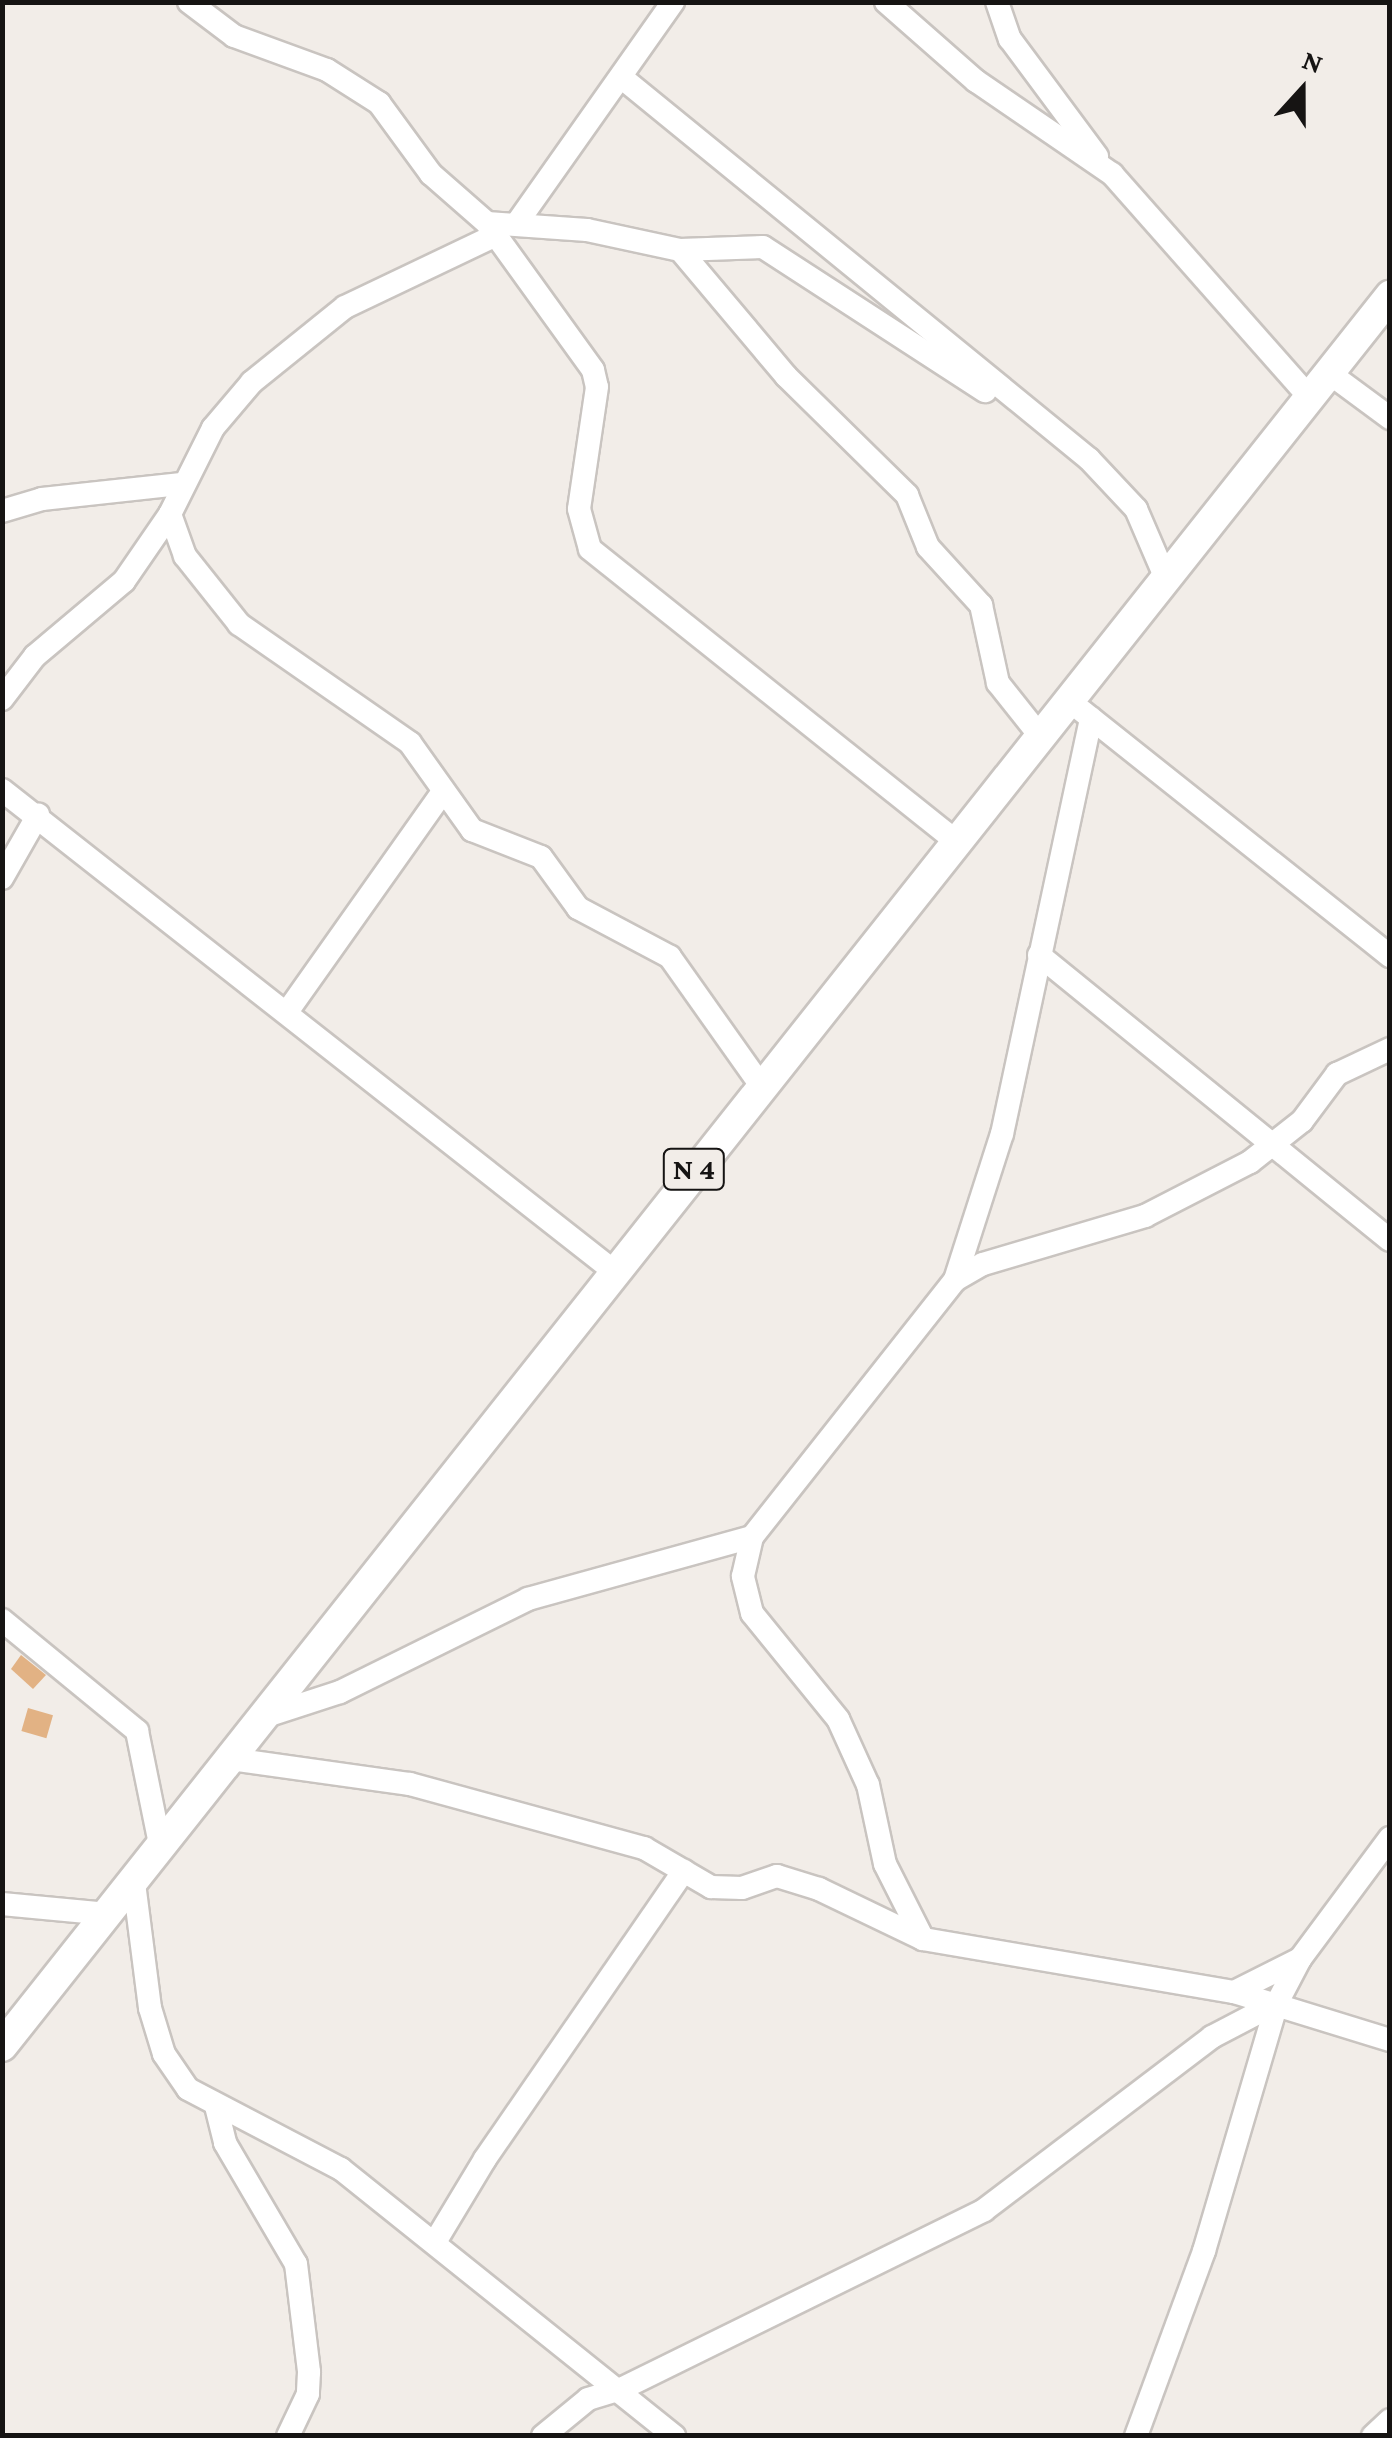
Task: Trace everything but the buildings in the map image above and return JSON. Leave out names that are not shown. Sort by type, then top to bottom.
[{"type":"main road","name":"N 4","points":[[2,2046],[954,840],[1041,737],[1081,710],[1166,581],[1390,296]]},
{"type":"street","points":[[189,2],[234,36],[327,70],[379,103],[431,174],[491,230],[593,370],[598,387],[580,509],[590,549],[954,840]]},
{"type":"street","points":[[517,223],[672,2]]},
{"type":"street","points":[[886,2],[976,80],[1112,174]]},
{"type":"street","points":[[997,2],[1010,39],[1112,174],[1310,398]]},
{"type":"street","points":[[621,77],[1073,445],[1136,510],[1166,581]]},
{"type":"street","points":[[2,698],[35,656],[106,602],[170,514],[179,484],[252,382],[345,307],[491,230],[517,223],[680,250],[763,247],[1073,445]]},
{"type":"street","points":[[680,250],[786,376],[907,495],[928,547],[981,605],[998,683],[1041,737]]},
{"type":"street","points":[[1329,373],[1388,416]]},
{"type":"street","points":[[2,511],[42,500],[179,484]]},
{"type":"street","points":[[170,514],[185,556],[240,624],[410,744],[472,830],[541,857],[578,908],[670,957],[760,1084]]},
{"type":"street","points":[[923,1939],[885,1864],[868,1784],[838,1719],[752,1613],[743,1576],[752,1537],[955,1280],[1002,1134],[1040,955],[1081,710],[1390,956]]},
{"type":"street","points":[[2,790],[615,1272]]},
{"type":"street","points":[[287,1012],[443,792]]},
{"type":"street","points":[[2,878],[38,815]]},
{"type":"street","points":[[1040,955],[1270,1147],[1390,1240]]},
{"type":"street","points":[[955,1280],[983,1264],[1145,1216],[1270,1147],[1302,1121],[1337,1074],[1390,1049]]},
{"type":"street","points":[[260,1718],[340,1692],[528,1599],[752,1537]]},
{"type":"street","points":[[2,1620],[137,1731],[161,1849]]},
{"type":"street","points":[[232,1759],[410,1784],[644,1848],[711,1888],[742,1888],[777,1876],[923,1939],[1234,1992],[1390,2040]]},
{"type":"street","points":[[1136,2436],[1204,2251],[1277,2003],[1300,1959],[1390,1838]]},
{"type":"street","points":[[436,2242],[485,2158],[684,1871]]},
{"type":"street","points":[[134,1883],[150,2008],[164,2054],[188,2089],[342,2168],[623,2388],[674,2436]]},
{"type":"street","points":[[2,1904],[108,1914]]},
{"type":"street","points":[[1234,1992],[1300,1959]]},
{"type":"street","points":[[543,2436],[568,2410],[623,2388],[984,2210],[1212,2037],[1277,2003]]},
{"type":"street","points":[[216,2106],[225,2143],[296,2264],[309,2372],[308,2394],[288,2436]]},
{"type":"street","points":[[1373,2436],[1390,2420]]}]
